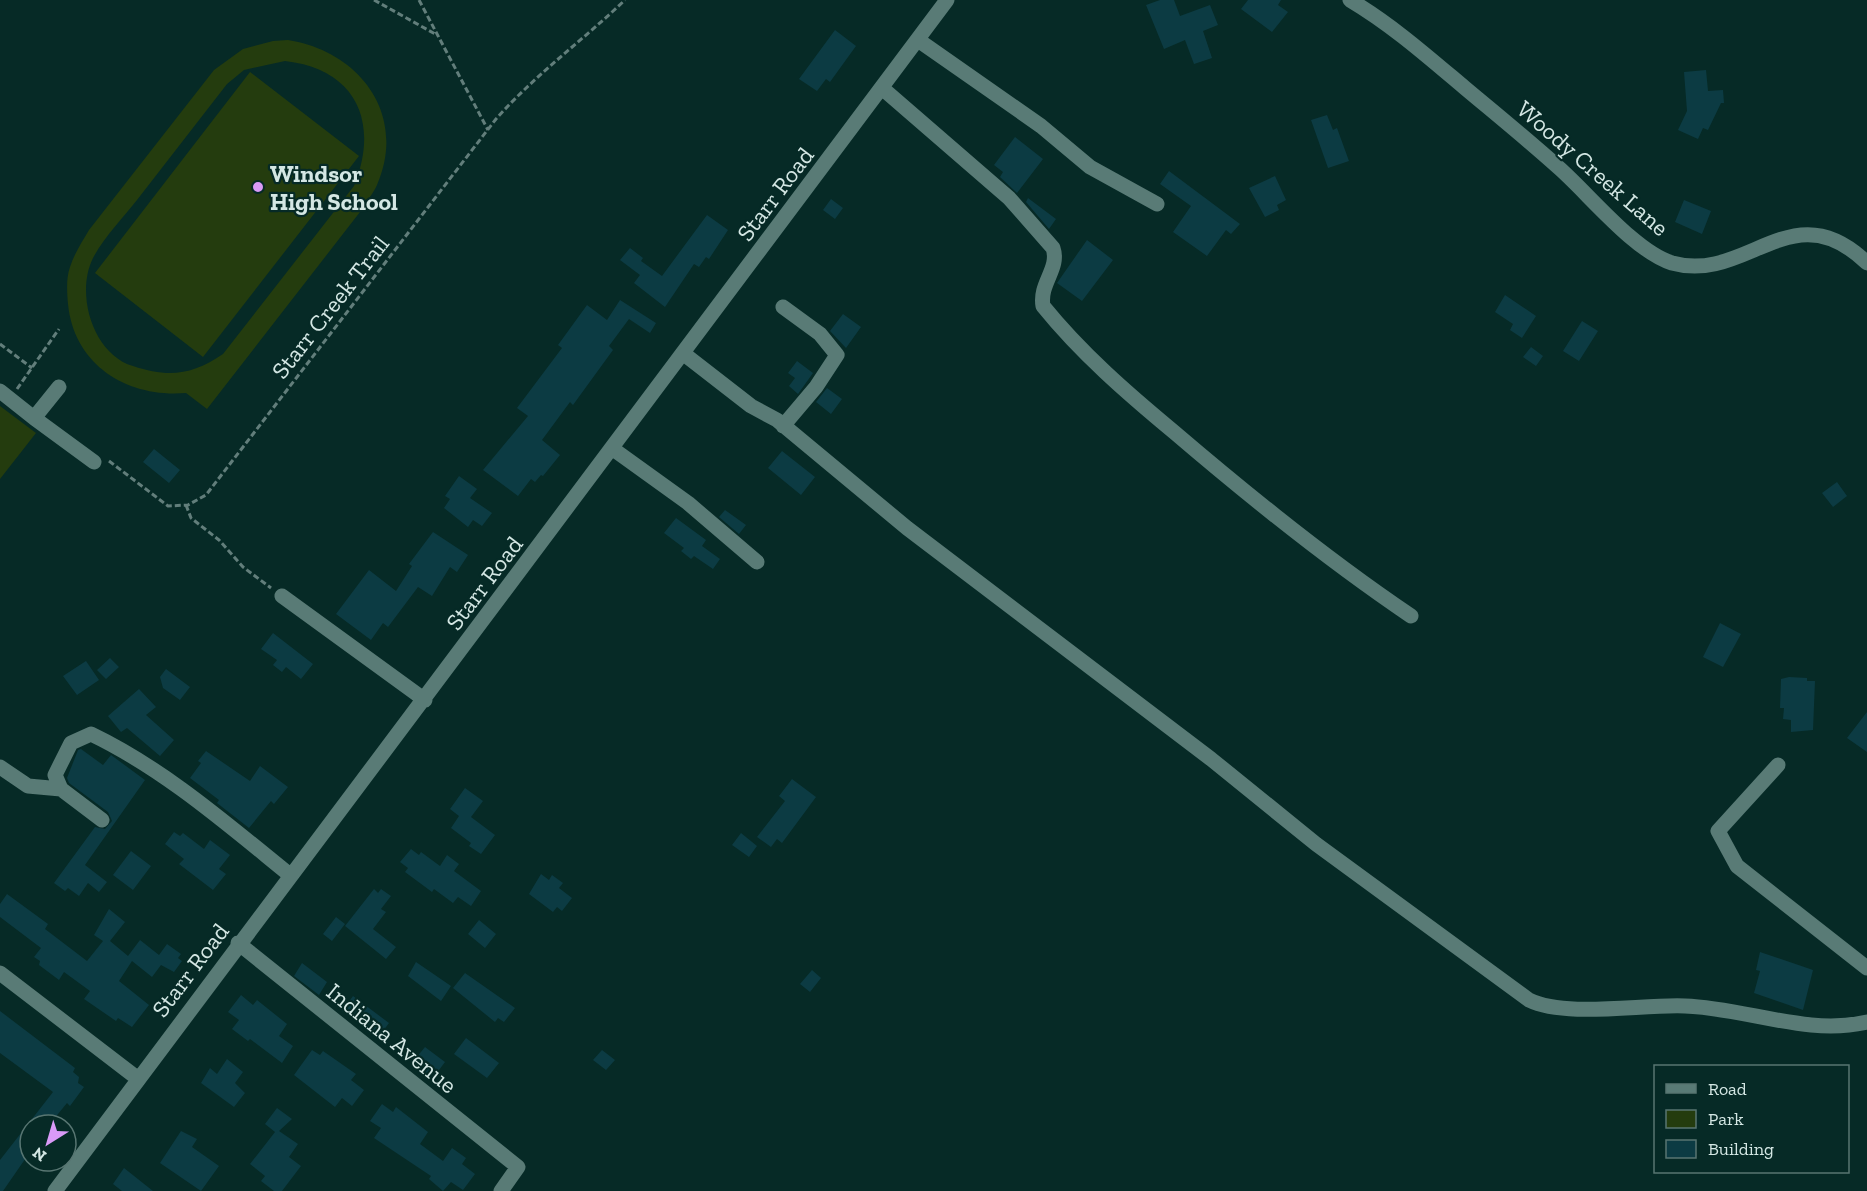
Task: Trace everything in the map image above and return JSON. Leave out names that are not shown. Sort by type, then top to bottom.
[{"type":"street","name":"Starr Road","points":[[61,1189],[137,1078],[425,700],[947,0]]},
{"type":"street","name":"Woody Creek Lane","points":[[1350,0],[1386,21],[1560,168],[1609,217],[1651,251],[1672,262],[1704,265],[1723,261],[1781,239],[1809,232],[1836,240],[1854,250],[1867,263]]},
{"type":"street","points":[[918,40],[1041,126],[1090,167],[1157,204]]},
{"type":"street","points":[[882,88],[1009,198],[1053,248],[1054,262],[1041,294],[1043,306],[1094,361],[1136,402],[1202,459],[1365,586],[1411,616]]},
{"type":"street","points":[[783,307],[820,334],[837,355],[816,387],[783,426]]},
{"type":"street","points":[[684,354],[751,406],[783,426],[907,528],[1192,745],[1316,843],[1540,1005],[1564,1008],[1683,1005],[1721,1008],[1815,1026],[1844,1027],[1867,1022]]},
{"type":"street","points":[[34,418],[58,387]]},
{"type":"street","points":[[0,391],[34,418],[99,460]]},
{"type":"street","points":[[613,449],[688,503],[757,562]]},
{"type":"street","points":[[282,596],[425,700]]},
{"type":"street","points":[[102,820],[61,789],[55,775],[71,743],[91,734],[122,749],[167,779],[290,875]]},
{"type":"street","points":[[1778,765],[1718,831],[1737,866],[1867,968]]},
{"type":"street","points":[[0,766],[28,786],[61,789]]},
{"type":"street","name":"Indiana Avenue","points":[[238,943],[518,1167],[501,1191]]},
{"type":"street","points":[[0,973],[137,1078]]},
{"type":"path","points":[[374,0],[439,36]]},
{"type":"path","points":[[419,0],[488,130]]},
{"type":"path","name":"Starr Creek Trail","points":[[186,505],[206,495],[488,130],[541,71],[596,27],[625,0]]},
{"type":"path","points":[[16,390],[59,329]]},
{"type":"path","points":[[0,344],[32,368]]},
{"type":"path","points":[[99,460],[168,506],[186,505],[191,518],[219,540],[243,567],[282,596]]},
{"type":"green space","points":[[288,40],[313,46],[336,57],[355,72],[370,90],[381,110],[386,134],[385,159],[377,185],[360,212],[207,409],[186,393],[144,390],[124,383],[107,373],[92,360],[72,326],[68,304],[68,276],[74,257],[89,230],[214,70],[243,49],[273,41]],"holes":[[[285,61],[309,66],[329,75],[345,87],[356,102],[362,120],[364,141],[361,163],[354,186],[223,354],[190,370],[169,373],[146,370],[119,359],[107,349],[98,336],[87,305],[88,272],[97,250],[227,84],[244,70]]]},
{"type":"green space","points":[[250,72],[359,156],[203,357],[95,273]]},
{"type":"green space","points":[[0,406],[36,433],[0,479]]},
{"type":"building","points":[[1160,0],[1174,0],[1180,16],[1210,5],[1218,25],[1203,31],[1212,58],[1194,64],[1185,40],[1164,49],[1146,5]]},
{"type":"building","points":[[1248,0],[1281,0],[1278,5],[1288,12],[1272,32],[1241,9]]},
{"type":"building","points":[[835,30],[856,46],[830,82],[826,79],[817,91],[799,79]]},
{"type":"building","points":[[1706,70],[1708,91],[1723,90],[1724,103],[1721,103],[1708,130],[1703,128],[1698,139],[1678,130],[1687,111],[1684,72]]},
{"type":"building","points":[[1327,115],[1333,130],[1337,128],[1349,161],[1328,168],[1311,120]]},
{"type":"building","points":[[1015,137],[1043,159],[1017,193],[1000,177],[1003,172],[994,165]]},
{"type":"building","points":[[1169,171],[1240,224],[1231,234],[1226,230],[1207,256],[1173,232],[1191,206],[1160,184]]},
{"type":"building","points":[[1275,176],[1286,200],[1277,205],[1279,210],[1265,217],[1249,188]]},
{"type":"building","points":[[1028,198],[1056,219],[1049,229],[1026,202]]},
{"type":"building","points":[[831,199],[843,208],[835,219],[823,210]]},
{"type":"building","points":[[1684,200],[1711,211],[1702,234],[1675,222]]},
{"type":"building","points":[[707,215],[728,230],[709,259],[706,257],[699,267],[694,264],[665,307],[634,283],[640,275],[620,260],[630,248],[643,258],[641,261],[662,276]]},
{"type":"building","points":[[1087,240],[1113,260],[1082,301],[1057,283]]},
{"type":"building","points":[[1505,295],[1536,316],[1522,338],[1510,330],[1513,324],[1495,312]]},
{"type":"building","points":[[620,300],[656,323],[650,333],[629,319],[609,346],[613,350],[573,405],[570,402],[542,440],[560,455],[543,476],[541,475],[535,482],[531,479],[518,496],[483,470],[528,416],[517,408],[562,348],[558,345],[587,305],[607,320]]},
{"type":"building","points":[[843,314],[861,327],[846,348],[830,331]]},
{"type":"building","points":[[1582,321],[1598,331],[1579,361],[1563,351]]},
{"type":"building","points":[[1531,347],[1543,356],[1536,366],[1523,357]]},
{"type":"building","points":[[797,361],[813,373],[798,394],[789,386],[795,378],[788,373]]},
{"type":"building","points":[[827,388],[842,399],[831,414],[816,402]]},
{"type":"building","points":[[154,449],[180,470],[169,483],[143,462]]},
{"type":"building","points":[[782,451],[815,477],[801,495],[768,468]]},
{"type":"building","points":[[459,476],[477,489],[470,498],[492,513],[482,526],[473,520],[468,527],[444,508],[450,499],[445,496]]},
{"type":"building","points":[[1837,482],[1847,496],[1833,507],[1822,493]]},
{"type":"building","points":[[725,510],[746,525],[739,534],[719,517]]},
{"type":"building","points":[[676,518],[706,540],[702,546],[720,559],[713,569],[694,556],[691,559],[681,551],[684,548],[664,533]]},
{"type":"building","points":[[433,532],[468,555],[457,572],[450,567],[432,596],[418,587],[388,627],[383,623],[371,640],[336,614],[369,570],[396,591],[412,566],[409,564]]},
{"type":"building","points":[[1720,623],[1741,634],[1723,667],[1703,657]]},
{"type":"building","points":[[273,633],[313,664],[301,679],[286,667],[282,672],[273,665],[277,660],[261,649]]},
{"type":"building","points":[[110,658],[119,667],[106,679],[97,670]]},
{"type":"building","points":[[86,661],[99,680],[77,695],[63,676]]},
{"type":"building","points":[[166,669],[190,687],[180,700],[163,688],[160,677]]},
{"type":"building","points":[[1789,677],[1815,681],[1813,730],[1791,732],[1791,720],[1783,719],[1784,708],[1780,708],[1781,679]]},
{"type":"building","points":[[139,689],[156,707],[146,715],[174,740],[160,756],[127,728],[121,732],[108,716]]},
{"type":"building","points":[[1867,712],[1867,752],[1847,738]]},
{"type":"building","points":[[81,749],[103,765],[111,755],[145,780],[85,865],[107,882],[99,892],[88,883],[79,896],[68,888],[65,891],[54,883],[95,827],[105,829],[112,821],[108,812],[69,783],[67,778],[78,750]]},
{"type":"building","points":[[206,751],[250,781],[260,766],[288,787],[274,804],[271,801],[249,828],[217,803],[219,800],[190,778],[201,763],[198,761]]},
{"type":"building","points":[[792,779],[816,797],[782,843],[777,839],[771,847],[757,837],[785,801],[779,796]]},
{"type":"building","points":[[465,788],[483,801],[471,817],[495,835],[481,854],[469,846],[471,843],[451,828],[459,816],[450,809]]},
{"type":"building","points":[[174,832],[180,836],[183,833],[204,849],[210,840],[230,855],[219,869],[226,874],[213,890],[179,864],[184,859],[165,844]]},
{"type":"building","points":[[741,833],[757,846],[749,857],[732,845]]},
{"type":"building","points":[[411,849],[419,855],[421,852],[440,866],[447,855],[459,864],[454,871],[481,891],[471,906],[458,897],[453,903],[434,889],[432,892],[405,872],[408,868],[400,862]]},
{"type":"building","points":[[131,851],[151,866],[133,890],[113,875]]},
{"type":"building","points":[[541,874],[549,880],[552,875],[563,883],[559,888],[572,898],[562,911],[557,907],[553,912],[529,894]]},
{"type":"building","points":[[374,889],[378,893],[381,889],[391,896],[381,909],[386,912],[373,929],[396,947],[386,959],[345,926]]},
{"type":"building","points":[[7,894],[48,924],[45,929],[87,961],[103,941],[94,935],[109,909],[125,922],[110,941],[128,956],[140,940],[159,955],[167,944],[181,954],[178,958],[182,961],[174,972],[161,965],[152,977],[132,961],[119,981],[149,1005],[132,1027],[118,1018],[116,1021],[84,999],[90,991],[64,972],[59,980],[39,965],[40,961],[34,957],[41,948],[0,917],[0,904]]},
{"type":"building","points":[[336,917],[345,924],[332,941],[323,934]]},
{"type":"building","points":[[479,920],[496,934],[485,948],[468,934]]},
{"type":"building","points":[[1760,952],[1813,970],[1803,1010],[1754,993],[1760,971],[1756,970]]},
{"type":"building","points":[[416,962],[451,986],[441,1001],[408,976]]},
{"type":"building","points":[[302,963],[327,982],[319,995],[294,976]]},
{"type":"building","points":[[812,970],[821,978],[810,992],[800,984]]},
{"type":"building","points":[[465,973],[515,1008],[504,1022],[498,1018],[495,1022],[453,988]]},
{"type":"building","points":[[241,995],[253,1005],[257,1000],[287,1024],[279,1036],[293,1046],[282,1063],[250,1039],[248,1041],[232,1029],[239,1020],[228,1012]]},
{"type":"building","points":[[353,996],[389,1023],[378,1038],[342,1011]]},
{"type":"building","points":[[0,1011],[75,1068],[73,1072],[79,1077],[78,1083],[84,1087],[70,1106],[67,1103],[59,1113],[37,1113],[53,1092],[0,1053]]},
{"type":"building","points":[[466,1038],[499,1063],[487,1078],[454,1054]]},
{"type":"building","points":[[425,1047],[445,1062],[433,1078],[412,1063]]},
{"type":"building","points":[[312,1050],[320,1055],[323,1051],[356,1074],[351,1080],[364,1090],[352,1106],[342,1098],[335,1107],[294,1075]]},
{"type":"building","points":[[602,1050],[615,1060],[606,1070],[593,1060]]},
{"type":"building","points":[[227,1059],[243,1072],[235,1083],[245,1093],[234,1107],[201,1083],[210,1068],[217,1074]]},
{"type":"building","points":[[382,1104],[393,1112],[396,1107],[428,1132],[420,1144],[443,1161],[452,1148],[466,1158],[462,1164],[475,1174],[463,1190],[451,1182],[443,1191],[429,1179],[431,1176],[374,1138],[381,1128],[370,1121]]},
{"type":"building","points":[[277,1108],[292,1119],[279,1131],[298,1144],[289,1157],[301,1166],[282,1191],[274,1191],[261,1181],[265,1176],[250,1164],[275,1132],[265,1124]]},
{"type":"building","points":[[181,1131],[197,1139],[192,1147],[219,1166],[201,1191],[160,1163]]},
{"type":"building","points":[[18,1137],[18,1169],[3,1191],[0,1191],[0,1160]]},
{"type":"building","points":[[124,1168],[153,1191],[122,1191],[113,1184]]},
{"type":"place","name":"Windsor High School","points":[[258,187]]}]
